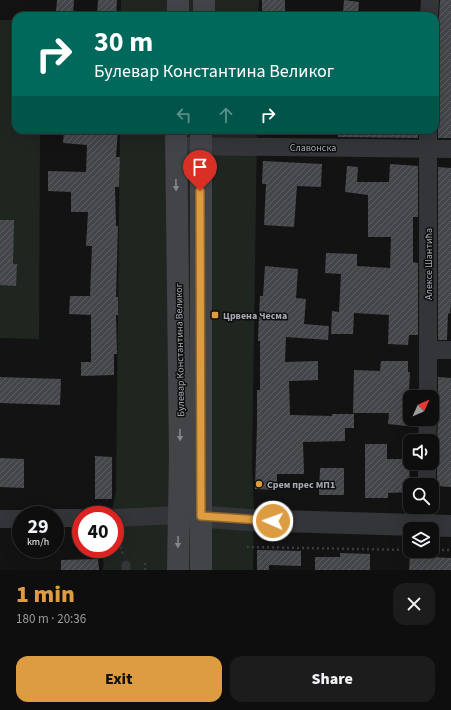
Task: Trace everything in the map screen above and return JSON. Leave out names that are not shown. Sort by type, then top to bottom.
[{"type":"main road","points":[[178,0],[178,12]]},
{"type":"main road","points":[[204,0],[204,12]]},
{"type":"main road","name":"Булевар Константина Великог","points":[[175,138],[180,455],[178,570]]},
{"type":"main road","name":"Булевар Константина Великог","points":[[201,138],[201,570]]},
{"type":"street","points":[[429,12],[430,0]]},
{"type":"street","name":"Алексе Шантића","points":[[428,134],[428,390]]},
{"type":"street","name":"Славонска","points":[[175,138],[451,149]]},
{"type":"street","points":[[429,350],[451,350]]},
{"type":"street","points":[[124,518],[179,515],[247,520],[426,516],[451,526]]},
{"type":"street","points":[[0,519],[12,519]]},
{"type":"path","points":[[247,547],[403,550]]},
{"type":"path","points":[[439,550],[451,550]]},
{"type":"path","points":[[124,558],[126,568]]},
{"type":"path","points":[[145,561],[145,570]]},
{"type":"shaded area","points":[[121,0],[259,0],[258,12],[121,12]]},
{"type":"shaded area","points":[[0,20],[12,20],[12,134],[40,134],[39,339],[0,338]]},
{"type":"shaded area","points":[[120,134],[257,134],[252,467],[254,514],[253,570],[103,570],[104,558],[124,558],[124,506],[113,506],[116,492]]},
{"type":"building","points":[[57,0],[74,0],[73,12],[56,12]]},
{"type":"building","points":[[98,0],[117,0],[116,12],[97,12]]},
{"type":"building","points":[[262,0],[285,0],[285,12],[262,12]]},
{"type":"building","points":[[344,0],[359,2],[358,12],[343,12]]},
{"type":"building","points":[[440,0],[451,0],[451,138],[438,138]]},
{"type":"building","points":[[64,134],[118,134],[116,157],[120,157],[119,187],[115,187],[116,226],[118,226],[116,297],[118,297],[118,315],[116,315],[117,354],[114,354],[114,375],[81,376],[81,362],[91,362],[91,315],[69,314],[70,296],[90,296],[92,246],[86,246],[88,212],[71,212],[71,192],[48,191],[48,171],[86,172],[87,145],[63,143]]},
{"type":"building","points":[[338,134],[418,134],[418,138],[338,137]]},
{"type":"building","points":[[263,161],[322,164],[321,187],[297,186],[294,227],[264,225],[266,184],[262,184]]},
{"type":"building","points":[[390,164],[418,166],[418,217],[413,217],[413,262],[418,263],[418,335],[409,335],[408,345],[388,344],[389,315],[354,313],[353,334],[331,334],[332,311],[339,312],[341,274],[325,273],[326,253],[357,254],[357,266],[390,268],[391,237],[368,237],[368,195],[345,192],[347,166],[358,167],[357,182],[389,182]]},
{"type":"building","points":[[438,167],[451,168],[451,303],[450,314],[448,313],[447,340],[438,340]]},
{"type":"building","points":[[0,220],[14,220],[13,264],[17,264],[16,286],[0,285]]},
{"type":"building","points":[[265,266],[298,269],[296,298],[306,299],[304,324],[329,326],[328,340],[286,337],[285,362],[318,361],[318,380],[289,381],[290,415],[332,416],[332,414],[354,414],[354,428],[345,428],[345,441],[303,442],[304,474],[277,474],[277,490],[255,489],[257,390],[260,390],[260,341],[258,341],[259,316],[260,296],[263,296]]},
{"type":"building","points":[[381,361],[408,361],[408,372],[410,372],[409,390],[403,390],[403,426],[388,424],[389,413],[353,413],[354,370],[380,371]]},
{"type":"building","points":[[0,377],[61,379],[60,405],[0,403]]},
{"type":"building","points":[[438,377],[451,378],[451,487],[439,486],[439,478],[437,478],[437,470],[439,470],[439,434],[437,434],[438,426],[439,426]]},
{"type":"building","points":[[365,444],[387,444],[387,459],[403,459],[403,470],[409,470],[410,478],[403,478],[403,492],[388,493],[388,498],[365,498]]},
{"type":"building","points":[[95,456],[112,457],[112,499],[95,499]]},
{"type":"building","points":[[0,458],[24,459],[24,488],[0,487]]},
{"type":"building","points":[[320,468],[344,468],[344,495],[319,495]]},
{"type":"building","points":[[257,550],[301,551],[301,566],[269,565],[269,570],[257,570]]},
{"type":"building","points":[[340,553],[370,554],[370,570],[315,570],[315,557],[340,557]]},
{"type":"building","points":[[410,558],[451,558],[451,570],[409,570]]},
{"type":"building","points":[[98,559],[99,570],[61,570],[61,560]]},
{"type":"place","name":"Црвена Чесма","points":[[215,315]]},
{"type":"place","name":"Срем прес МП1","points":[[259,484]]},
{"type":"route","points":[[200,191],[201,516],[273,521]]}]
